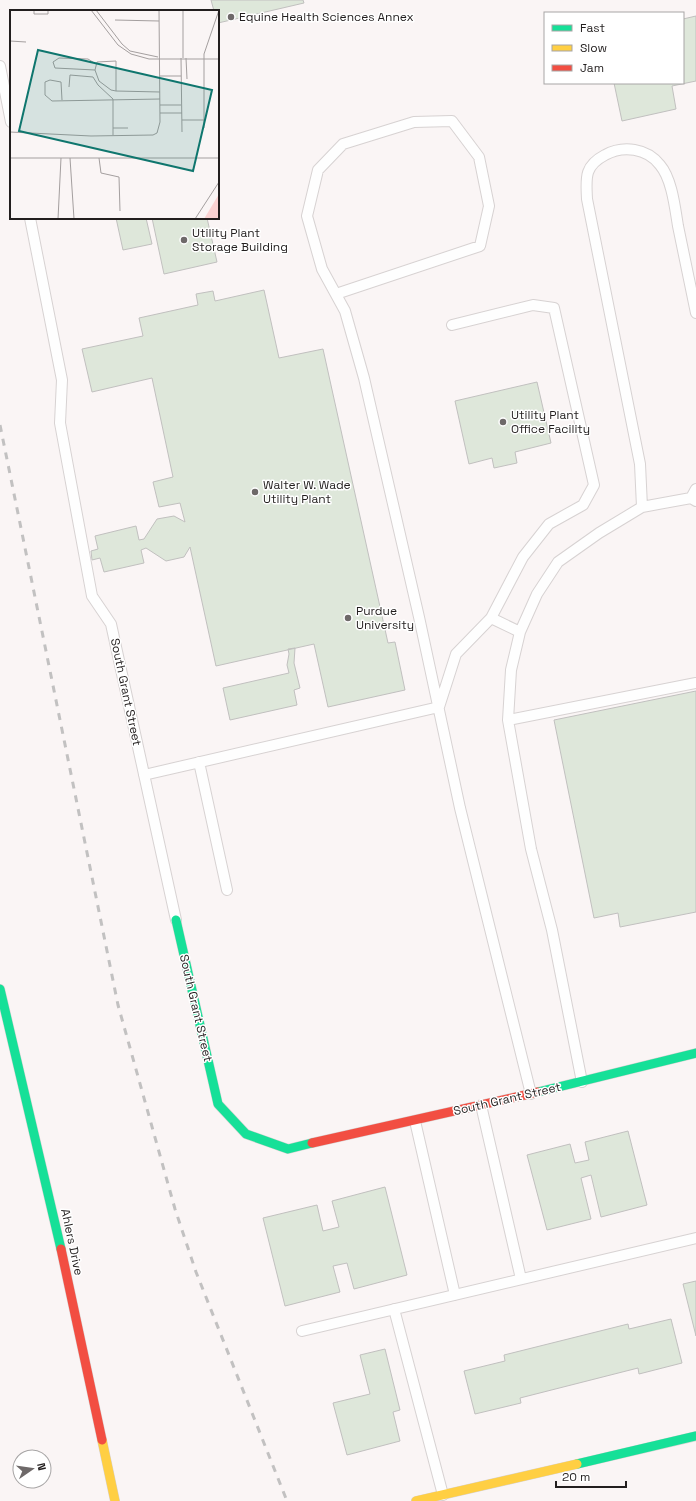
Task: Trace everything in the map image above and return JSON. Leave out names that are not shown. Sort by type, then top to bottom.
[{"type":"street","name":"South Grant Street","points":[[176,920],[218,1104],[246,1134],[288,1149],[481,1106],[696,1053]]},
{"type":"street","name":"Ahlers Drive","points":[[0,989],[53,1209],[115,1501]]},
{"type":"street","points":[[416,1501],[696,1436]]},
{"type":"lane","points":[[0,66],[10,117]]},
{"type":"lane","points":[[336,294],[480,246],[489,206],[479,157],[452,121],[414,122],[343,144],[318,170],[307,216],[322,269],[336,294],[345,310],[364,378],[439,707],[460,808],[531,1094]]},
{"type":"lane","points":[[642,507],[640,464],[587,199],[586,178],[592,164],[606,154],[629,149],[644,151],[661,165],[671,189],[696,313]]},
{"type":"lane","name":"South Grant Street","points":[[30,219],[62,380],[60,424],[92,596],[111,624],[176,920]]},
{"type":"lane","points":[[439,707],[456,654],[491,618],[523,557],[549,524],[583,505],[594,485],[554,308],[533,305],[452,325]]},
{"type":"lane","points":[[582,1082],[552,930],[531,849],[508,720],[511,670],[520,632],[538,594],[558,562],[642,507],[694,500],[696,489]]},
{"type":"lane","points":[[491,618],[520,632]]},
{"type":"lane","points":[[508,720],[696,683]]},
{"type":"lane","points":[[144,775],[439,707]]},
{"type":"lane","points":[[199,762],[227,890]]},
{"type":"lane","points":[[481,1106],[521,1279]]},
{"type":"lane","points":[[415,1121],[455,1295]]},
{"type":"lane","points":[[302,1331],[696,1238]]},
{"type":"lane","points":[[394,1309],[443,1495]]},
{"type":"building","name":"Equine Health Sciences Annex","points":[[211,0],[303,0],[304,3],[219,23],[219,10],[214,10]]},
{"type":"building","points":[[696,16],[696,81],[684,84],[684,19]]},
{"type":"building","points":[[614,84],[682,84],[672,86],[676,109],[622,121]]},
{"type":"building","points":[[116,219],[146,219],[152,244],[123,250]]},
{"type":"building","name":"Utility Plant Storage Building","points":[[152,219],[207,219],[217,262],[164,274]]},
{"type":"building","name":"Walter W. Wade Utility Plant","points":[[264,290],[279,358],[323,349],[388,643],[395,642],[405,690],[328,707],[314,644],[216,666],[190,547],[184,557],[166,561],[146,548],[141,550],[144,563],[104,572],[100,558],[92,560],[91,551],[98,549],[95,536],[136,526],[139,540],[144,539],[157,519],[174,516],[185,522],[180,503],[159,507],[153,482],[173,477],[152,378],[92,392],[82,349],[143,336],[139,318],[198,305],[196,294],[213,291],[215,301]]},
{"type":"building","name":"Utility Plant Office Facility","points":[[537,382],[551,443],[515,452],[517,463],[494,468],[492,458],[469,464],[455,401]]},
{"type":"building","points":[[295,648],[294,663],[300,688],[294,690],[297,705],[230,720],[223,688],[289,673],[287,665],[289,654],[288,649]]},
{"type":"building","points":[[696,691],[696,912],[620,927],[618,913],[594,918],[554,720]]},
{"type":"building","points":[[628,1131],[647,1205],[601,1217],[591,1175],[581,1178],[591,1219],[547,1230],[527,1155],[570,1144],[575,1163],[589,1160],[585,1142]]},
{"type":"building","points":[[385,1187],[407,1275],[354,1289],[347,1263],[333,1266],[340,1292],[285,1306],[263,1218],[317,1205],[323,1231],[339,1227],[332,1201]]},
{"type":"building","points":[[696,1281],[696,1336],[683,1284]]},
{"type":"building","points":[[671,1319],[682,1363],[639,1374],[638,1368],[520,1398],[521,1403],[475,1414],[464,1371],[505,1361],[504,1355],[628,1324],[629,1329]]},
{"type":"building","points":[[385,1349],[400,1410],[393,1412],[400,1441],[347,1455],[333,1403],[370,1394],[360,1355]]},
{"type":"railway","points":[[0,425],[118,1005],[175,1209],[196,1272],[287,1501]]},
{"type":"traffic: fast","points":[[176,920],[218,1104],[246,1134],[288,1149],[312,1143]]},
{"type":"traffic: fast","points":[[0,989],[61,1249]]},
{"type":"traffic: fast","points":[[538,1092],[696,1053]]},
{"type":"traffic: fast","points":[[577,1464],[696,1436]]},
{"type":"traffic: slow","points":[[102,1440],[115,1501]]},
{"type":"traffic: slow","points":[[416,1501],[577,1464]]},
{"type":"traffic: jam","points":[[312,1143],[538,1092]]},
{"type":"traffic: jam","points":[[61,1249],[102,1440]]},
{"type":"place","name":"Equine Health Sciences Annex","points":[[231,17]]},
{"type":"place","name":"Utility Plant Storage Building","points":[[184,240]]},
{"type":"place","name":"Utility Plant Office Facility","points":[[503,422]]},
{"type":"place","name":"Walter W. Wade Utility Plant","points":[[255,492]]},
{"type":"place","name":"Purdue University","points":[[348,618]]}]
